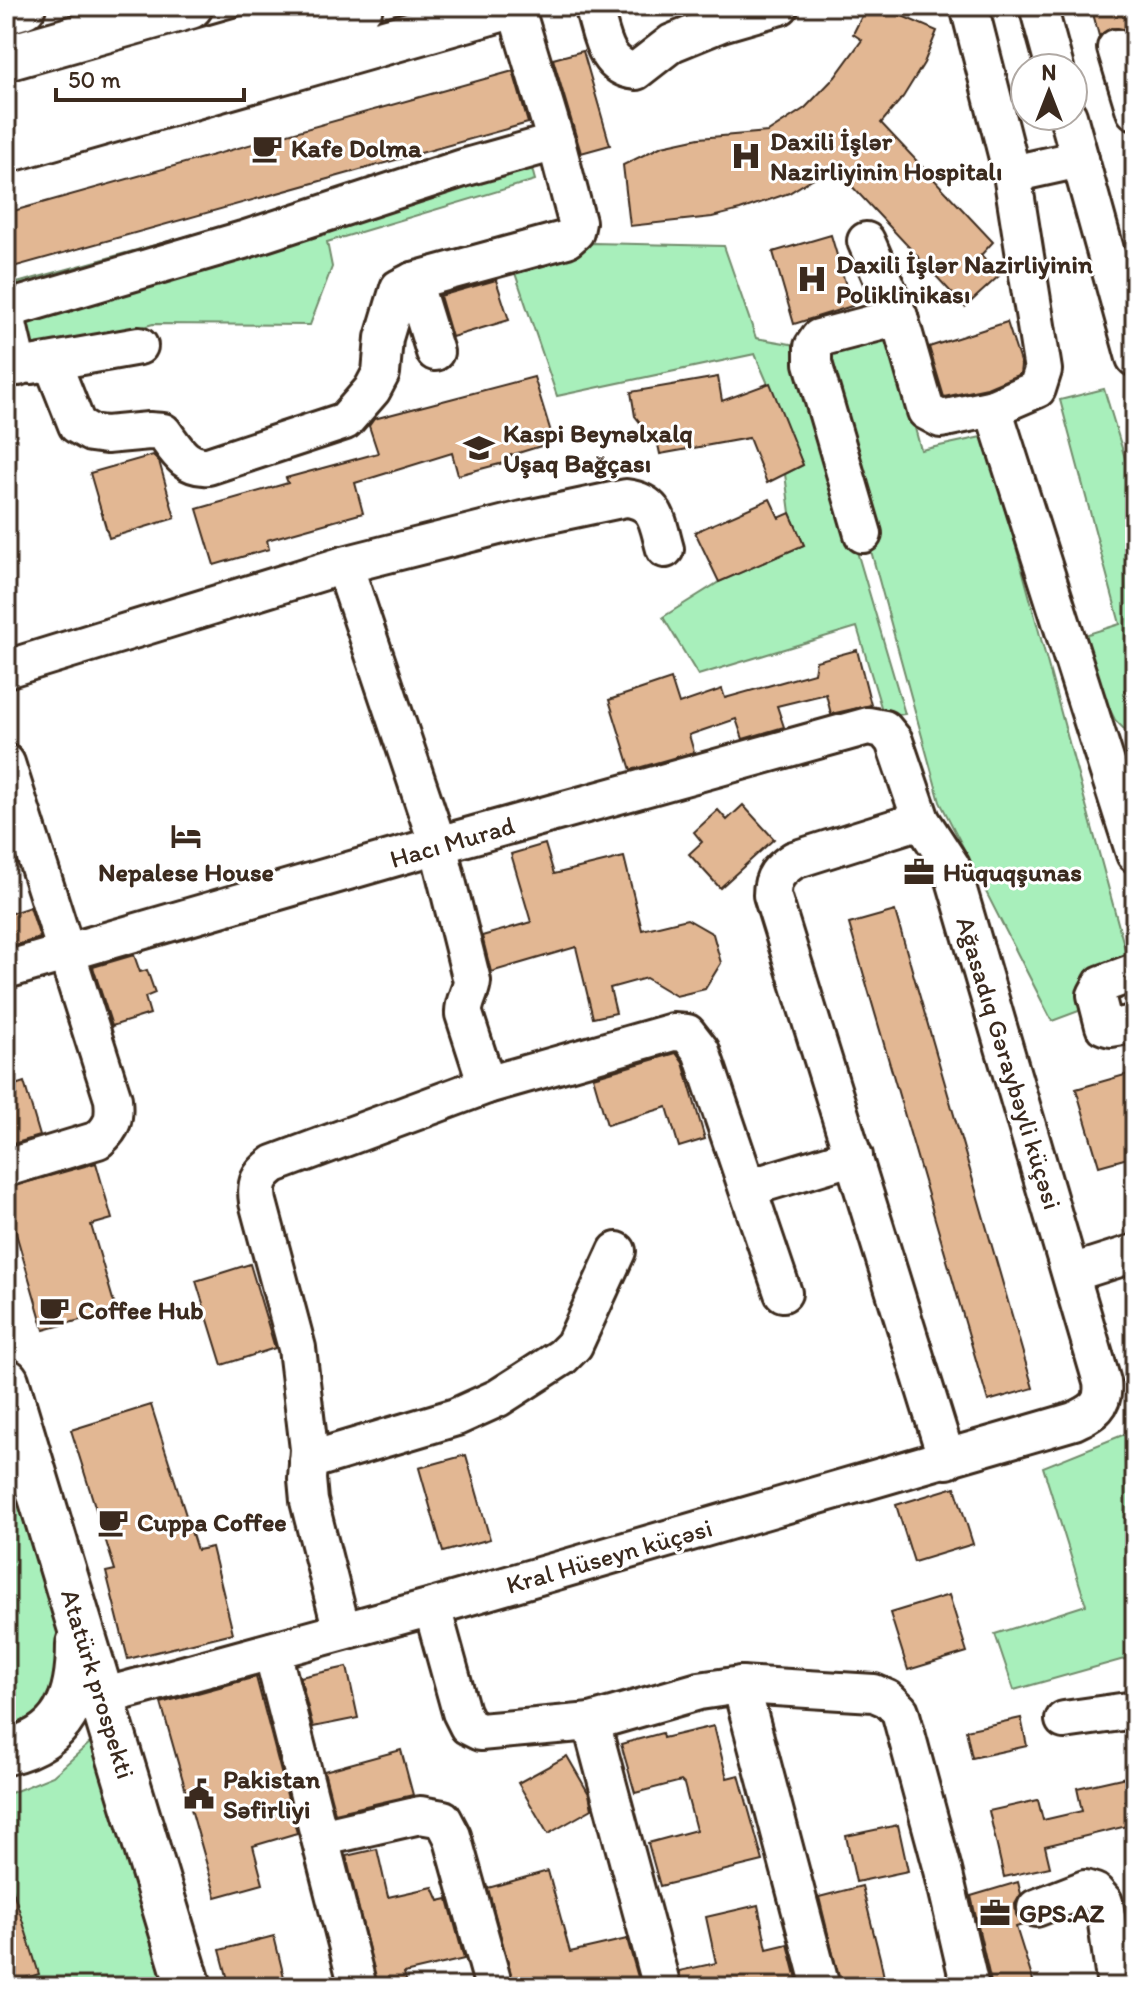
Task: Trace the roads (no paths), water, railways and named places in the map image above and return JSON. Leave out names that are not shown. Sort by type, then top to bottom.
[{"type":"main road","points":[[6,11],[23,6]]},
{"type":"main road","points":[[6,58],[190,6]]},
{"type":"main road","points":[[6,107],[360,6]]},
{"type":"main road","points":[[6,150],[513,6]]},
{"type":"main road","name":"Atatürk prospekti","points":[[6,1381],[189,1987]]},
{"type":"main road","points":[[60,1724],[74,1697],[79,1673],[79,1623]]},
{"type":"main road","points":[[6,1752],[39,1739],[102,1697]]},
{"type":"street","points":[[513,6],[556,142],[577,222],[575,232],[567,239],[413,281],[399,288],[384,338],[381,373],[372,390],[345,421],[208,466],[196,467],[183,459],[163,432],[106,435],[91,433],[77,425],[25,366],[8,324],[11,309],[15,307],[243,240],[463,168],[556,142]]},
{"type":"street","points":[[593,6],[611,61],[622,69],[636,71],[672,43],[721,23],[780,6]]},
{"type":"street","points":[[866,241],[899,317],[926,411],[941,419],[993,408],[1037,389],[1043,370],[1012,174],[969,6]]},
{"type":"street","points":[[1038,6],[1051,52]]},
{"type":"street","points":[[1116,48],[1135,111]]},
{"type":"street","points":[[1072,132],[1135,358]]},
{"type":"street","points":[[1012,174],[1080,159]]},
{"type":"street","points":[[413,281],[435,352]]},
{"type":"street","points":[[863,534],[813,363],[813,347],[819,338],[899,317]]},
{"type":"street","points":[[25,366],[139,346]]},
{"type":"street","points":[[993,408],[1135,854]]},
{"type":"street","points":[[6,669],[344,565],[522,520],[626,498],[642,501],[653,510],[665,549]]},
{"type":"street","points":[[344,565],[438,845],[472,981],[471,992],[463,1006],[464,1014],[487,1085]]},
{"type":"street","name":"Hacı Murad","points":[[6,970],[438,845],[868,726],[884,729],[894,741]]},
{"type":"street","name":"Ağasadıq Gəraybəyli küçəsi","points":[[894,741],[921,820],[951,866],[1072,1273],[1104,1394]]},
{"type":"street","points":[[6,763],[113,1099],[114,1116],[109,1130],[98,1140],[6,1168]]},
{"type":"street","points":[[921,820],[794,860],[779,870],[772,895],[947,1460]]},
{"type":"street","points":[[1135,972],[1102,984],[1096,995],[1104,1026],[1111,1028],[1135,1024]]},
{"type":"street","points":[[342,1631],[309,1501],[309,1449],[297,1348],[258,1202],[257,1181],[263,1172],[274,1164],[487,1085],[673,1032],[687,1033],[701,1051],[783,1293]]},
{"type":"street","points":[[748,1188],[854,1156]]},
{"type":"street","points":[[308,1461],[456,1417],[498,1398],[562,1357],[574,1345],[617,1251]]},
{"type":"street","points":[[1072,1273],[1135,1253]]},
{"type":"street","name":"Kral Hüseyn küçəsi","points":[[102,1697],[432,1607],[947,1460],[1074,1421],[1092,1412],[1101,1403],[1104,1394]]},
{"type":"street","points":[[432,1607],[461,1712],[468,1726],[480,1732],[591,1722],[699,1691],[741,1685],[874,1693],[888,1699],[900,1711],[943,1870],[970,1987]]},
{"type":"street","points":[[272,1651],[358,1987]]},
{"type":"street","points":[[741,1685],[821,1987]]},
{"type":"street","points":[[1064,1720],[1135,1710]]},
{"type":"street","points":[[591,1722],[662,1987]]},
{"type":"street","points":[[320,1838],[420,1815],[443,1819],[452,1836],[494,1987]]},
{"type":"street","points":[[1036,1908],[1085,1889],[1095,1892],[1104,1902],[1116,1987]]},
{"type":"place","name":"Kafe Dolma","points":[[267,148]]},
{"type":"place","name":"Daxili İşlər Nazirliyinin Hospitalı","points":[[746,156]]},
{"type":"place","name":"Daxili İşlər Nazirliyinin Poliklinikası","points":[[812,279]]},
{"type":"place","name":"Kaspi Beynəlxalq Uşaq Bağçası","points":[[479,448]]},
{"type":"place","name":"Nepalese House","points":[[186,836]]},
{"type":"place","name":"Hüquqşunas","points":[[919,872]]},
{"type":"place","name":"Coffee Hub","points":[[54,1310]]},
{"type":"place","name":"Cuppa Coffee","points":[[113,1522]]},
{"type":"place","name":"Pakistan Səfirliyi","points":[[199,1794]]},
{"type":"place","name":"GPS.AZ","points":[[995,1913]]}]
